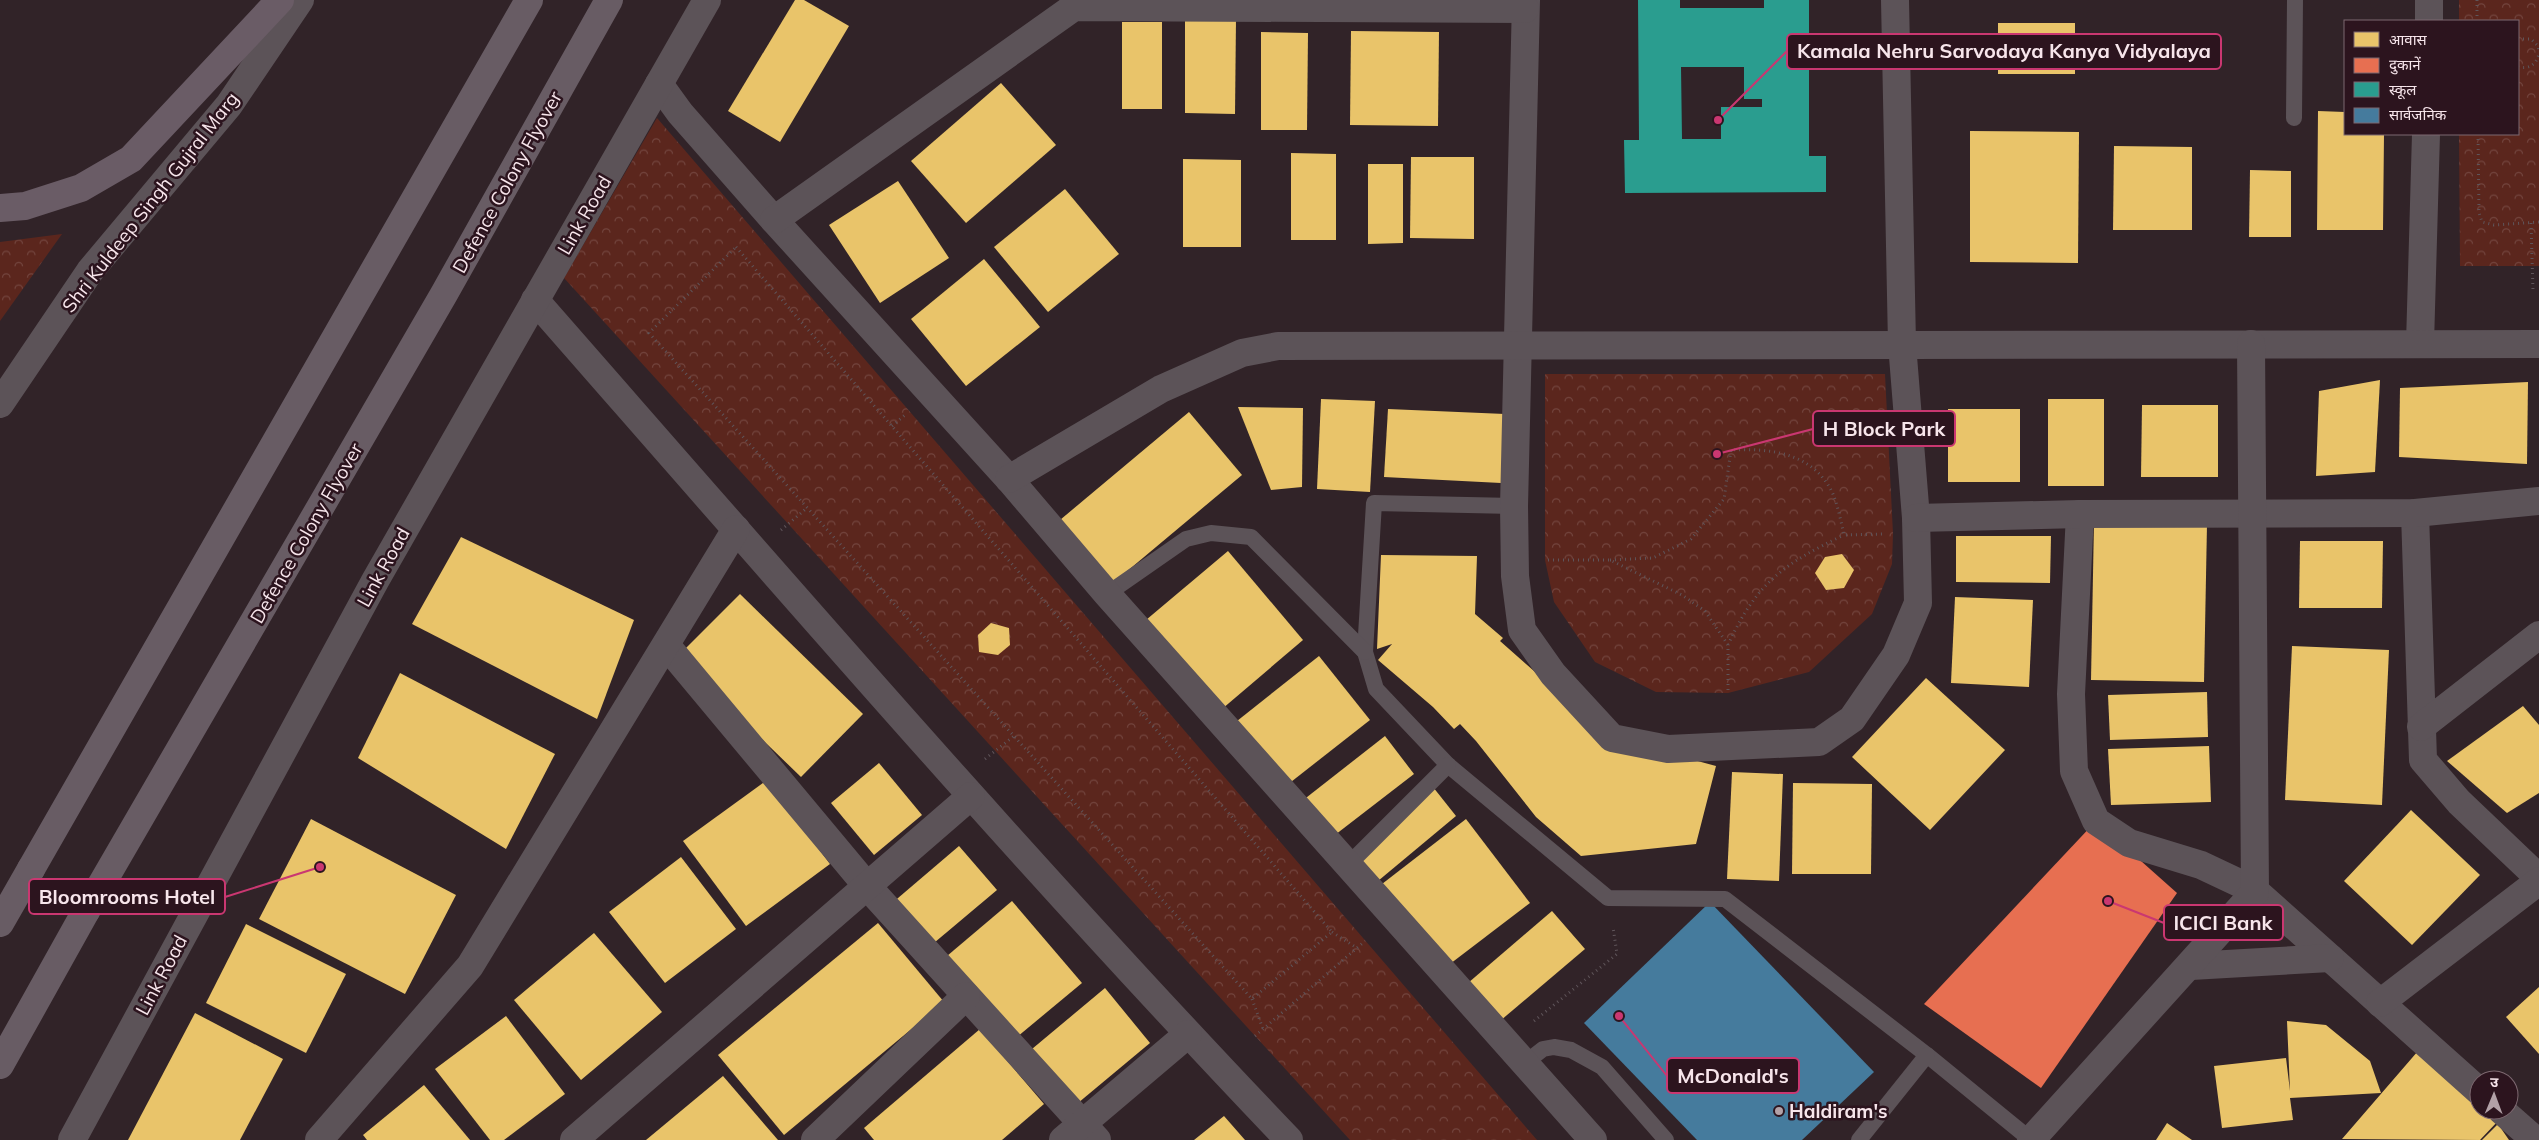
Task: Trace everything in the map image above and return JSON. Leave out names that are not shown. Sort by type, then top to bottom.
[{"type":"highway","points":[[0,208],[25,206],[81,188],[131,159],[280,0]]},
{"type":"main road","points":[[0,923],[529,0]]},
{"type":"main road","name":"Defence Colony Flyover","points":[[0,1065],[91,902],[440,302],[609,0]]},
{"type":"street","name":"Shri Kuldeep Singh Gujral Marg","points":[[0,404],[90,272],[229,105],[300,0]]},
{"type":"street","name":"Link Road","points":[[72,1140],[375,581],[707,0]]},
{"type":"street","points":[[774,220],[1074,3],[1526,5],[1514,506],[1515,576],[1522,630],[1553,674],[1612,738],[1668,749],[1819,742],[1852,719],[1896,655],[1918,604],[1916,518],[1902,344],[1895,0]]},
{"type":"street","points":[[2429,0],[2429,20]]},
{"type":"street","points":[[659,84],[680,113],[774,220],[1009,479],[1107,594],[1593,1140]]},
{"type":"street","points":[[2420,344],[2426,135]]},
{"type":"street","points":[[535,300],[971,796],[1188,1034],[1289,1140]]},
{"type":"street","points":[[2031,1140],[2191,966],[2255,892],[2251,344]]},
{"type":"street","points":[[1009,479],[1161,389],[1242,353],[1278,346],[2539,344]]},
{"type":"street","points":[[1916,518],[2080,514],[2415,513],[2539,501]]},
{"type":"street","points":[[2380,1003],[2539,880],[2459,802],[2423,760],[2415,513]]},
{"type":"street","points":[[2080,514],[2071,694],[2074,771],[2096,821],[2129,843],[2201,865],[2255,892],[2469,1082]]},
{"type":"street","points":[[319,1140],[470,966],[736,529]]},
{"type":"street","points":[[2421,727],[2539,635]]},
{"type":"street","points":[[666,645],[867,886],[1090,1131]]},
{"type":"street","points":[[574,1140],[971,796]]},
{"type":"street","points":[[2191,966],[2330,958]]},
{"type":"street","points":[[815,1140],[966,996]]},
{"type":"street","points":[[1063,1140],[1090,1131],[1188,1034]]},
{"type":"street","points":[[2512,1120],[2535,1140]]},
{"type":"lane","points":[[2294,118],[2295,0]]},
{"type":"lane","points":[[1514,506],[1374,503],[1365,652],[1376,689],[1448,765],[1608,898],[1725,899],[1927,1055],[2031,1140]]},
{"type":"lane","points":[[1107,594],[1186,539],[1211,532],[1251,537],[1365,652]]},
{"type":"lane","points":[[1348,865],[1448,765]]},
{"type":"lane","points":[[1525,1064],[1542,1049],[1554,1047],[1572,1050],[1602,1067],[1666,1140]]},
{"type":"lane","points":[[1859,1140],[1927,1055]]},
{"type":"path","points":[[2477,0],[2478,20]]},
{"type":"path","points":[[2519,39],[2531,39],[2538,46],[2539,53],[2538,60],[2532,66],[2525,69],[2519,67]]},
{"type":"path","points":[[2478,135],[2478,213],[2482,222],[2494,225],[2539,222]]},
{"type":"path","points":[[2531,223],[2533,291]]},
{"type":"path","points":[[1263,1029],[1252,1000],[649,333],[736,247],[1332,932],[1357,948]]},
{"type":"path","points":[[1545,560],[1653,558],[1691,539],[1724,499],[1731,450],[1753,449],[1782,452],[1811,465],[1832,493],[1844,534]]},
{"type":"path","points":[[1728,693],[1728,645],[1738,623],[1755,596],[1779,571],[1802,554],[1844,534],[1883,534]]},
{"type":"path","points":[[1610,560],[1682,595],[1705,611],[1728,645]]},
{"type":"path","points":[[1506,1043],[1617,954],[1608,898]]},
{"type":"path","points":[[1252,1000],[1332,932]]},
{"type":"path","points":[[1255,1036],[1365,941]]},
{"type":"green space","points":[[2459,0],[2539,0],[2539,266],[2460,266],[2459,135],[2519,135],[2519,20],[2459,20]]},
{"type":"green space","points":[[657,118],[1537,1140],[1350,1140],[564,278]]},
{"type":"green space","points":[[62,234],[0,321],[0,242]]},
{"type":"green space","points":[[1545,374],[1885,374],[1893,534],[1892,564],[1872,614],[1809,672],[1728,693],[1656,692],[1595,662],[1554,602],[1545,560]]},
{"type":"building: आवास","points":[[795,0],[804,0],[849,26],[780,142],[728,111]]},
{"type":"building: आवास","points":[[1185,18],[1236,18],[1235,114],[1185,113]]},
{"type":"building: आवास","points":[[1122,22],[1162,22],[1162,109],[1122,109]]},
{"type":"building: आवास","points":[[1998,23],[2075,23],[2075,74],[1998,74]]},
{"type":"building: आवास","points":[[1351,31],[1439,32],[1438,126],[1350,125]]},
{"type":"building: आवास","points":[[1261,32],[1308,33],[1307,130],[1261,130]]},
{"type":"building: आवास","points":[[1001,83],[1056,145],[966,223],[911,161]]},
{"type":"building: आवास","points":[[2318,111],[2344,112],[2344,135],[2384,135],[2383,230],[2317,230]]},
{"type":"building: आवास","points":[[1970,131],[2079,132],[2078,263],[1970,262]]},
{"type":"building: आवास","points":[[2114,146],[2192,147],[2192,230],[2113,230]]},
{"type":"building: आवास","points":[[1291,153],[1336,154],[1336,240],[1291,240]]},
{"type":"building: आवास","points":[[1411,157],[1474,157],[1474,239],[1410,238]]},
{"type":"building: आवास","points":[[1183,159],[1241,160],[1241,247],[1183,247]]},
{"type":"building: आवास","points":[[1368,164],[1403,164],[1403,243],[1368,244]]},
{"type":"building: आवास","points":[[2250,170],[2291,171],[2291,237],[2249,237]]},
{"type":"building: आवास","points":[[898,181],[949,258],[880,303],[829,225]]},
{"type":"building: आवास","points":[[1065,189],[1119,254],[1048,312],[994,247]]},
{"type":"building: आवास","points":[[984,259],[1040,327],[966,386],[911,319]]},
{"type":"building: आवास","points":[[2380,380],[2375,472],[2316,476],[2319,391]]},
{"type":"building: आवास","points":[[2528,382],[2527,464],[2399,457],[2400,388]]},
{"type":"building: आवास","points":[[1321,399],[1375,401],[1370,492],[1317,489]]},
{"type":"building: आवास","points":[[2048,399],[2104,399],[2104,486],[2048,486]]},
{"type":"building: आवास","points":[[2142,405],[2218,405],[2218,477],[2141,477]]},
{"type":"building: आवास","points":[[1238,407],[1303,408],[1302,487],[1271,490]]},
{"type":"building: आवास","points":[[1388,409],[1505,414],[1501,483],[1384,477]]},
{"type":"building: आवास","points":[[1948,409],[2020,409],[2020,482],[1948,482]]},
{"type":"building: आवास","points":[[1189,412],[1242,475],[1113,583],[1060,520]]},
{"type":"building: आवास","points":[[2094,522],[2207,524],[2204,682],[2091,680]]},
{"type":"building: आवास","points":[[1956,536],[2051,536],[2050,583],[1956,582]]},
{"type":"building: आवास","points":[[461,537],[634,620],[597,719],[412,624]]},
{"type":"building: आवास","points":[[2300,541],[2383,541],[2382,608],[2299,608]]},
{"type":"building: आवास","points":[[1228,551],[1303,640],[1222,709],[1146,620]]},
{"type":"building: आवास","points":[[1842,554],[1854,570],[1844,588],[1826,590],[1815,573],[1825,557]]},
{"type":"building: आवास","points":[[1381,555],[1477,556],[1475,614],[1503,638],[1500,641],[1542,678],[1612,738],[1716,766],[1696,844],[1581,856],[1536,817],[1476,741],[1460,724],[1454,729],[1433,707],[1378,660],[1392,644],[1377,649]]},
{"type":"building: आवास","points":[[740,594],[863,714],[801,777],[677,657]]},
{"type":"building: आवास","points":[[1955,597],[2033,600],[2029,687],[1951,683]]},
{"type":"building: आवास","points":[[991,623],[1009,628],[1010,645],[998,655],[979,652],[978,635]]},
{"type":"building: आवास","points":[[2292,646],[2389,650],[2382,805],[2285,800]]},
{"type":"building: आवास","points":[[1319,656],[1370,720],[1282,789],[1232,725]]},
{"type":"building: आवास","points":[[400,673],[555,754],[506,849],[358,758]]},
{"type":"building: आवास","points":[[1926,678],[2005,750],[1930,830],[1852,757]]},
{"type":"building: आवास","points":[[2207,692],[2208,737],[2110,740],[2108,695]]},
{"type":"building: आवास","points":[[2523,706],[2539,725],[2539,793],[2507,813],[2447,761]]},
{"type":"building: आवास","points":[[1385,736],[1414,774],[1331,838],[1302,801]]},
{"type":"building: आवास","points":[[2209,746],[2211,802],[2111,805],[2108,749]]},
{"type":"building: आवास","points":[[879,763],[922,815],[874,855],[831,803]]},
{"type":"building: आवास","points":[[1732,772],[1783,774],[1779,881],[1727,879]]},
{"type":"building: आवास","points":[[767,780],[830,864],[746,926],[683,841]]},
{"type":"building: आवास","points":[[1793,783],[1872,784],[1871,874],[1792,874]]},
{"type":"building: आवास","points":[[1433,787],[1456,816],[1378,881],[1359,863]]},
{"type":"building: आवास","points":[[2411,810],[2480,875],[2412,945],[2344,881]]},
{"type":"building: आवास","points":[[311,819],[456,895],[405,994],[259,919]]},
{"type":"building: आवास","points":[[1466,819],[1530,903],[1446,967],[1382,884]]},
{"type":"building: आवास","points":[[959,846],[997,890],[928,948],[891,904]]},
{"type":"building: आवास","points":[[681,857],[736,929],[665,983],[609,912]]},
{"type":"building: आवास","points":[[1012,901],[1082,983],[1017,1037],[947,956]]},
{"type":"building: आवास","points":[[1552,911],[1585,949],[1500,1021],[1468,983]]},
{"type":"building: आवास","points":[[878,923],[944,1002],[784,1135],[718,1055]]},
{"type":"building: आवास","points":[[246,924],[346,974],[306,1053],[206,1003]]},
{"type":"building: आवास","points":[[594,933],[662,1012],[581,1080],[514,1000]]},
{"type":"building: आवास","points":[[2539,987],[2539,1054],[2506,1017]]},
{"type":"building: आवास","points":[[1105,988],[1150,1043],[1078,1103],[1032,1049]]},
{"type":"building: आवास","points":[[195,1013],[283,1059],[240,1140],[128,1140]]},
{"type":"building: आवास","points":[[506,1016],[565,1094],[504,1140],[490,1140],[435,1069]]},
{"type":"building: आवास","points":[[2287,1021],[2326,1025],[2370,1061],[2381,1093],[2290,1098],[2293,1120],[2222,1128],[2214,1066],[2286,1058],[2290,1091]]},
{"type":"building: आवास","points":[[980,1029],[1044,1104],[1002,1140],[874,1140],[864,1128]]},
{"type":"building: आवास","points":[[2418,1051],[2469,1095],[2469,1120],[2498,1121],[2480,1140],[2342,1139]]},
{"type":"building: आवास","points":[[723,1076],[778,1140],[646,1140]]},
{"type":"building: आवास","points":[[424,1085],[470,1140],[367,1140],[363,1135]]},
{"type":"building: आवास","points":[[1224,1116],[1245,1140],[1194,1140]]},
{"type":"building: आवास","points":[[2167,1123],[2192,1140],[2156,1140]]},
{"type":"building: आवास","points":[[2498,1124],[2509,1140],[2482,1140]]},
{"type":"building: दुकानें","points":[[2096,821],[2177,893],[2041,1088],[1924,1004]]},
{"type":"building: स्कूल","points":[[1638,0],[1680,0],[1680,8],[1764,8],[1764,0],[1809,0],[1809,156],[1826,156],[1826,192],[1625,193],[1624,140],[1639,140]],"holes":[[[1681,67],[1744,67],[1744,99],[1762,99],[1762,107],[1721,107],[1721,139],[1682,139]]]},
{"type":"building: सार्वजनिक","points":[[1710,902],[1874,1072],[1802,1140],[1697,1140],[1584,1023]]},
{"type":"place","name":"Kamala Nehru Sarvodaya Kanya Vidyalaya","points":[[1718,120]]},
{"type":"place","name":"H Block Park","points":[[1717,454]]},
{"type":"place","name":"Bloomrooms Hotel","points":[[320,867]]},
{"type":"place","name":"ICICI Bank","points":[[2108,901]]},
{"type":"place","name":"McDonald's","points":[[1619,1016]]},
{"type":"place","name":"Haldiram's","points":[[1779,1111]]}]
